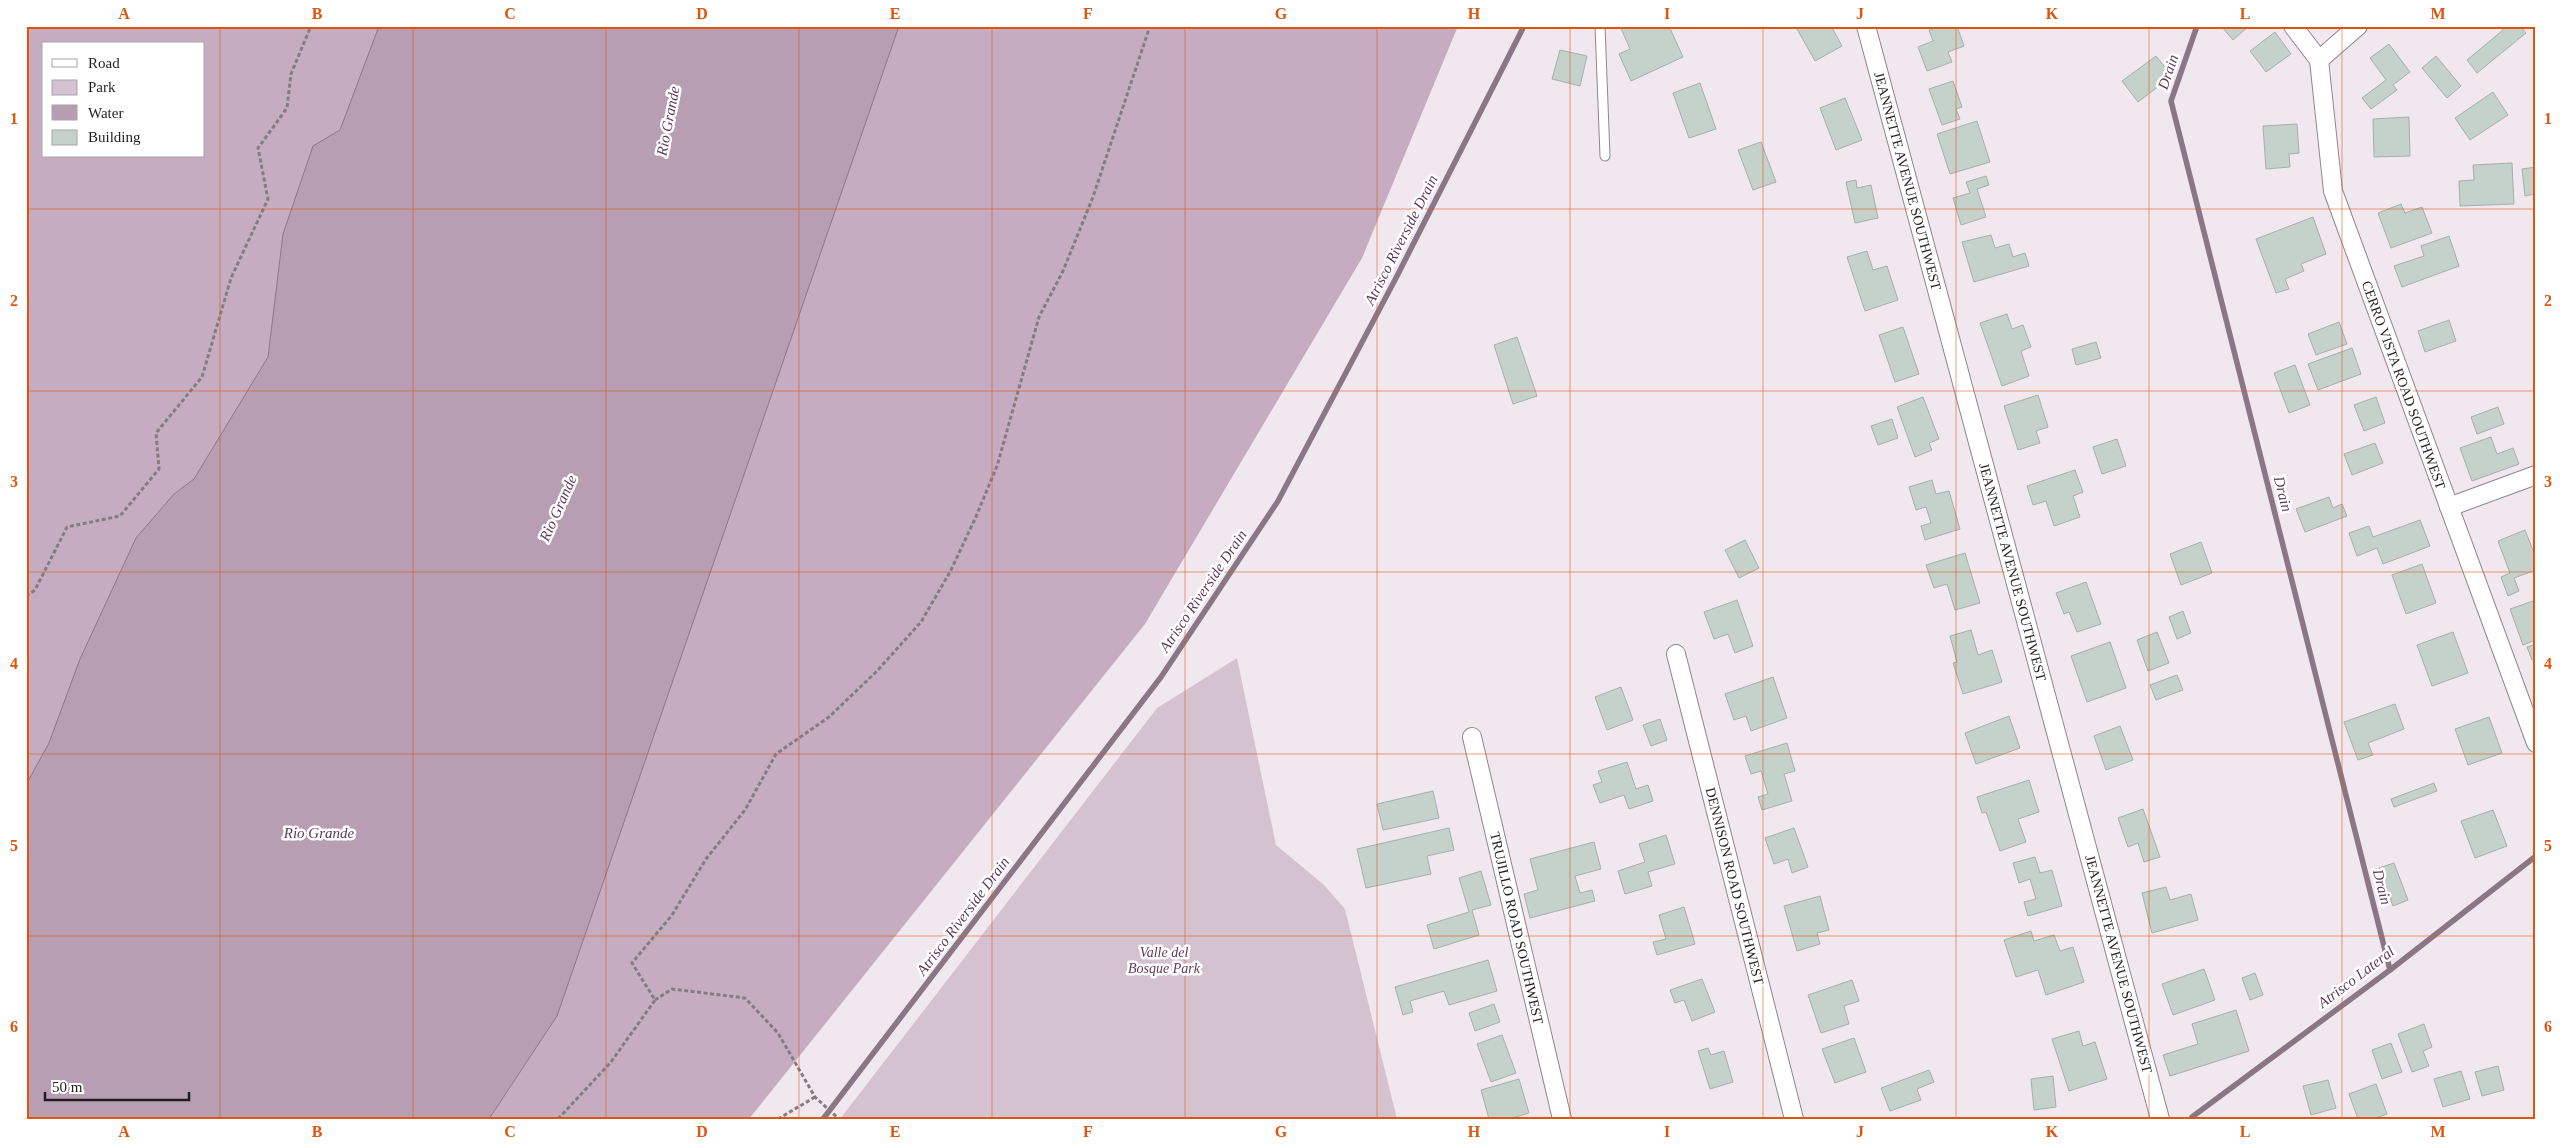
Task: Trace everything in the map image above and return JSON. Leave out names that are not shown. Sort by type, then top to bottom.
[{"type":"street","name":"JEANNETTE AVENUE SOUTHWEST","points":[[1866,26],[2160,1119]]},
{"type":"street","points":[[2292,26],[2319,60],[2358,26]]},
{"type":"street","name":"CERRO VISTA ROAD SOUTHWEST","points":[[2319,60],[2333,191],[2536,742]]},
{"type":"street","points":[[2450,507],[2536,475]]},
{"type":"street","name":"DENNISON ROAD SOUTHWEST","points":[[1676,654],[1794,1119]]},
{"type":"street","name":"TRUJILLO ROAD SOUTHWEST","points":[[1472,737],[1562,1119]]},
{"type":"lane","points":[[1600,26],[1605,156]]},
{"type":"path","points":[[26,596],[35,590],[67,528],[120,516],[159,469],[156,433],[202,377],[231,278],[268,199],[258,148],[287,108],[292,74],[312,26]]},
{"type":"path","points":[[656,1000],[632,963],[672,916],[706,859],[744,810],[776,754],[829,717],[878,672],[920,622],[950,572],[998,466],[1039,317],[1063,271],[1093,197],[1150,26]]},
{"type":"path","points":[[558,1119],[611,1062],[656,1000],[672,989],[745,998],[778,1033],[815,1097],[839,1119]]},
{"type":"path","points":[[778,1119],[815,1097]]},
{"type":"green space","name":"Valle del Bosque Park","points":[[1237,658],[1276,845],[1324,885],[1345,909],[1397,1119],[840,1119],[1157,708]]},
{"type":"shaded area","points":[[26,26],[379,26],[340,130],[313,146],[283,234],[268,357],[194,479],[174,494],[136,538],[80,659],[49,743],[26,785]]},
{"type":"shaded area","points":[[899,26],[1458,26],[1362,258],[1145,624],[749,1119],[489,1119],[557,1016]]},
{"type":"water","name":"Rio Grande","points":[[379,26],[899,26],[557,1016],[489,1119],[26,1119],[26,785],[49,743],[80,659],[136,538],[174,494],[194,479],[268,357],[283,234],[313,146],[340,130]]},
{"type":"building","points":[[1620,26],[1669,26],[1683,57],[1631,81],[1619,54],[1630,49]]},
{"type":"building","points":[[1802,26],[1831,26],[1842,46],[1815,61],[1797,29]]},
{"type":"building","points":[[1941,26],[1957,26],[1964,46],[1948,52],[1952,62],[1927,71],[1918,47],[1933,41],[1929,30]]},
{"type":"building","points":[[2221,26],[2249,26],[2233,40]]},
{"type":"building","points":[[2500,26],[2520,26],[2526,33],[2477,73],[2467,60],[2503,30]]},
{"type":"building","points":[[2275,32],[2291,54],[2266,72],[2250,51]]},
{"type":"building","points":[[2389,44],[2410,72],[2393,85],[2397,90],[2371,109],[2362,98],[2386,80],[2370,58]]},
{"type":"building","points":[[1560,50],[1587,56],[1580,86],[1552,79]]},
{"type":"building","points":[[2156,56],[2172,76],[2138,102],[2122,81]]},
{"type":"building","points":[[2436,56],[2461,86],[2447,98],[2422,68]]},
{"type":"building","points":[[1953,81],[1962,107],[1956,109],[1960,119],[1942,125],[1929,89]]},
{"type":"building","points":[[1700,83],[1716,129],[1689,138],[1673,93]]},
{"type":"building","points":[[2493,92],[2508,115],[2470,140],[2455,118]]},
{"type":"building","points":[[1845,98],[1862,140],[1836,150],[1820,108]]},
{"type":"building","points":[[2409,117],[2410,156],[2374,157],[2373,119]]},
{"type":"building","points":[[1977,121],[1990,162],[1950,174],[1937,134]]},
{"type":"building","points":[[2297,124],[2299,153],[2289,154],[2290,167],[2266,169],[2263,126]]},
{"type":"building","points":[[1761,142],[1776,182],[1753,190],[1738,150]]},
{"type":"building","points":[[2512,163],[2514,204],[2460,206],[2459,181],[2474,180],[2473,165]]},
{"type":"building","points":[[2536,167],[2536,194],[2525,196],[2522,169]]},
{"type":"building","points":[[1986,176],[1989,185],[1977,189],[1986,217],[1961,225],[1953,198],[1970,193],[1966,182]]},
{"type":"building","points":[[1856,180],[1857,188],[1871,185],[1878,218],[1855,223],[1846,182]]},
{"type":"building","points":[[2401,204],[2405,213],[2422,207],[2432,233],[2391,248],[2378,213]]},
{"type":"building","points":[[2313,217],[2326,254],[2301,264],[2304,271],[2285,279],[2289,289],[2276,293],[2256,239]]},
{"type":"building","points":[[1991,235],[1995,248],[2009,244],[2013,257],[2025,253],[2029,266],[1974,282],[1962,242]]},
{"type":"building","points":[[2449,236],[2459,266],[2402,287],[2394,266],[2424,256],[2421,246]]},
{"type":"building","points":[[1867,251],[1873,270],[1887,266],[1898,300],[1865,311],[1847,257]]},
{"type":"building","points":[[2007,314],[2012,329],[2023,325],[2031,347],[2021,351],[2029,376],[2002,386],[1980,323]]},
{"type":"building","points":[[2449,320],[2456,341],[2425,352],[2418,331]]},
{"type":"building","points":[[2339,322],[2347,344],[2316,355],[2308,334]]},
{"type":"building","points":[[1903,327],[1919,374],[1895,382],[1879,335]]},
{"type":"building","points":[[1517,337],[1537,396],[1513,404],[1494,345]]},
{"type":"building","points":[[2096,342],[2101,358],[2076,365],[2072,349]]},
{"type":"building","points":[[2352,348],[2361,374],[2318,390],[2308,364]]},
{"type":"building","points":[[2295,365],[2310,405],[2289,413],[2274,373]]},
{"type":"building","points":[[2038,395],[2048,427],[2036,431],[2040,443],[2018,450],[2004,406]]},
{"type":"building","points":[[1923,397],[1939,439],[1929,443],[1932,450],[1915,457],[1897,407]]},
{"type":"building","points":[[2376,397],[2385,423],[2364,431],[2354,405]]},
{"type":"building","points":[[2498,407],[2504,424],[2477,434],[2471,417]]},
{"type":"building","points":[[1892,419],[1898,438],[1878,445],[1871,426]]},
{"type":"building","points":[[2491,437],[2497,454],[2513,448],[2519,464],[2472,481],[2460,448]]},
{"type":"building","points":[[2117,439],[2126,466],[2102,474],[2093,447]]},
{"type":"building","points":[[2375,443],[2383,463],[2352,475],[2344,454]]},
{"type":"building","points":[[2075,470],[2083,492],[2073,496],[2080,517],[2054,526],[2046,501],[2033,505],[2027,486]]},
{"type":"building","points":[[1932,480],[1936,494],[1949,491],[1960,529],[1925,540],[1921,526],[1931,523],[1926,507],[1916,510],[1909,487]]},
{"type":"building","points":[[2329,497],[2333,508],[2342,504],[2347,516],[2305,532],[2296,509]]},
{"type":"building","points":[[2420,520],[2430,546],[2383,564],[2377,548],[2357,556],[2349,533],[2369,526],[2373,537]]},
{"type":"building","points":[[2525,530],[2536,558],[2536,570],[2514,578],[2519,591],[2508,596],[2501,577],[2510,573],[2498,541]]},
{"type":"building","points":[[1745,540],[1759,568],[1739,578],[1725,550]]},
{"type":"building","points":[[2201,542],[2212,573],[2181,585],[2170,554]]},
{"type":"building","points":[[1965,553],[1980,603],[1955,610],[1947,584],[1934,588],[1926,565]]},
{"type":"building","points":[[2422,564],[2436,603],[2406,614],[2392,575]]},
{"type":"building","points":[[2086,582],[2101,624],[2077,632],[2069,612],[2064,614],[2056,593]]},
{"type":"building","points":[[1737,600],[1753,646],[1735,653],[1728,634],[1714,639],[1704,612]]},
{"type":"building","points":[[2536,600],[2536,640],[2523,645],[2510,609]]},
{"type":"building","points":[[2183,611],[2191,633],[2177,639],[2169,617]]},
{"type":"building","points":[[1971,630],[1978,655],[1992,650],[2002,682],[1963,694],[1953,663],[1957,662],[1950,636]]},
{"type":"building","points":[[2157,632],[2169,663],[2148,671],[2137,640]]},
{"type":"building","points":[[2453,632],[2468,673],[2432,686],[2417,645]]},
{"type":"building","points":[[2110,642],[2126,688],[2087,702],[2071,656]]},
{"type":"building","points":[[2536,644],[2536,659],[2532,660],[2527,647]]},
{"type":"building","points":[[2177,675],[2183,690],[2156,700],[2150,685]]},
{"type":"building","points":[[1773,677],[1787,718],[1751,731],[1746,716],[1734,720],[1725,694]]},
{"type":"building","points":[[1621,687],[1633,720],[1607,730],[1595,697]]},
{"type":"building","points":[[2395,704],[2404,729],[2368,743],[2373,755],[2358,760],[2344,722]]},
{"type":"building","points":[[2009,716],[2020,748],[1976,764],[1965,733]]},
{"type":"building","points":[[2489,717],[2502,753],[2468,765],[2455,729]]},
{"type":"building","points":[[1660,719],[1667,740],[1651,746],[1643,725]]},
{"type":"building","points":[[2120,726],[2133,760],[2106,770],[2094,736]]},
{"type":"building","points":[[1787,743],[1795,771],[1784,774],[1792,801],[1762,810],[1758,797],[1768,794],[1761,771],[1751,774],[1745,756]]},
{"type":"building","points":[[1627,762],[1636,789],[1648,785],[1653,801],[1629,809],[1624,795],[1600,803],[1593,785],[1602,782],[1598,771]]},
{"type":"building","points":[[2029,780],[2039,812],[2018,819],[2026,842],[2000,851],[1986,812],[1982,813],[1977,797]]},
{"type":"building","points":[[2434,783],[2437,791],[2394,807],[2391,799]]},
{"type":"building","points":[[1433,791],[1439,818],[1383,830],[1377,804]]},
{"type":"building","points":[[2143,809],[2160,857],[2144,862],[2138,843],[2128,847],[2118,818]]},
{"type":"building","points":[[2493,810],[2507,846],[2475,858],[2461,821]]},
{"type":"building","points":[[1449,828],[1454,850],[1427,856],[1431,874],[1366,888],[1357,849]]},
{"type":"building","points":[[1794,828],[1808,867],[1792,873],[1788,859],[1774,864],[1765,838]]},
{"type":"building","points":[[1666,835],[1675,864],[1648,872],[1652,886],[1625,894],[1618,871],[1645,862],[1639,844]]},
{"type":"building","points":[[1594,842],[1601,869],[1575,876],[1580,893],[1592,890],[1595,901],[1530,918],[1524,894],[1538,890],[1530,859]]},
{"type":"building","points":[[2035,857],[2040,873],[2052,870],[2062,906],[2028,916],[2024,902],[2036,899],[2030,879],[2019,883],[2013,863]]},
{"type":"building","points":[[2394,863],[2408,900],[2393,906],[2379,868]]},
{"type":"building","points":[[1481,871],[1491,905],[1472,910],[1479,935],[1434,949],[1427,925],[1469,912],[1459,878]]},
{"type":"building","points":[[2166,887],[2170,900],[2191,894],[2198,920],[2152,933],[2142,893]]},
{"type":"building","points":[[1820,896],[1829,930],[1817,933],[1820,944],[1797,951],[1784,906]]},
{"type":"building","points":[[1684,907],[1695,944],[1657,955],[1653,942],[1666,939],[1659,915]]},
{"type":"building","points":[[2031,931],[2034,941],[2054,935],[2060,951],[2073,947],[2084,982],[2046,995],[2038,970],[2016,977],[2004,940]]},
{"type":"building","points":[[1488,960],[1497,991],[1449,1005],[1444,991],[1410,1001],[1413,1012],[1403,1015],[1395,987]]},
{"type":"building","points":[[2204,969],[2215,1000],[2173,1015],[2162,984]]},
{"type":"building","points":[[2255,973],[2263,995],[2250,1000],[2242,978]]},
{"type":"building","points":[[1702,979],[1715,1012],[1692,1021],[1684,1000],[1675,1003],[1670,990]]},
{"type":"building","points":[[1852,980],[1859,1001],[1844,1006],[1849,1024],[1821,1033],[1808,995]]},
{"type":"building","points":[[1494,1004],[1500,1022],[1475,1031],[1469,1013]]},
{"type":"building","points":[[2236,1010],[2249,1051],[2170,1076],[2163,1055],[2198,1044],[2192,1024]]},
{"type":"building","points":[[2424,1024],[2432,1047],[2423,1051],[2429,1066],[2412,1072],[2398,1034]]},
{"type":"building","points":[[2079,1031],[2083,1046],[2095,1042],[2107,1079],[2069,1091],[2052,1039]]},
{"type":"building","points":[[1502,1035],[1516,1073],[1491,1082],[1477,1044]]},
{"type":"building","points":[[1854,1038],[1866,1072],[1835,1083],[1822,1049]]},
{"type":"building","points":[[2391,1043],[2402,1072],[2382,1079],[2372,1050]]},
{"type":"building","points":[[1708,1048],[1711,1055],[1724,1051],[1733,1082],[1710,1089],[1698,1051]]},
{"type":"building","points":[[2498,1066],[2504,1090],[2482,1096],[2475,1072]]},
{"type":"building","points":[[1929,1070],[1934,1082],[1917,1089],[1921,1100],[1890,1111],[1881,1088]]},
{"type":"building","points":[[2461,1071],[2470,1099],[2443,1107],[2434,1079]]},
{"type":"building","points":[[2053,1076],[2056,1107],[2034,1110],[2031,1079]]},
{"type":"building","points":[[1519,1079],[1529,1113],[1509,1119],[1489,1119],[1481,1090]]},
{"type":"building","points":[[2328,1080],[2336,1108],[2311,1115],[2303,1086]]},
{"type":"building","points":[[2376,1084],[2387,1114],[2373,1119],[2358,1119],[2349,1094]]},
{"type":"waterway","name":"Atrisco Riverside Drain","points":[[823,1119],[1161,677],[1278,501],[1396,278],[1524,26]]},
{"type":"waterway","name":"Drain","points":[[2197,26],[2171,101],[2390,970]]},
{"type":"waterway","name":"Atrisco Lateral","points":[[2192,1117],[2390,970],[2536,856]]}]
